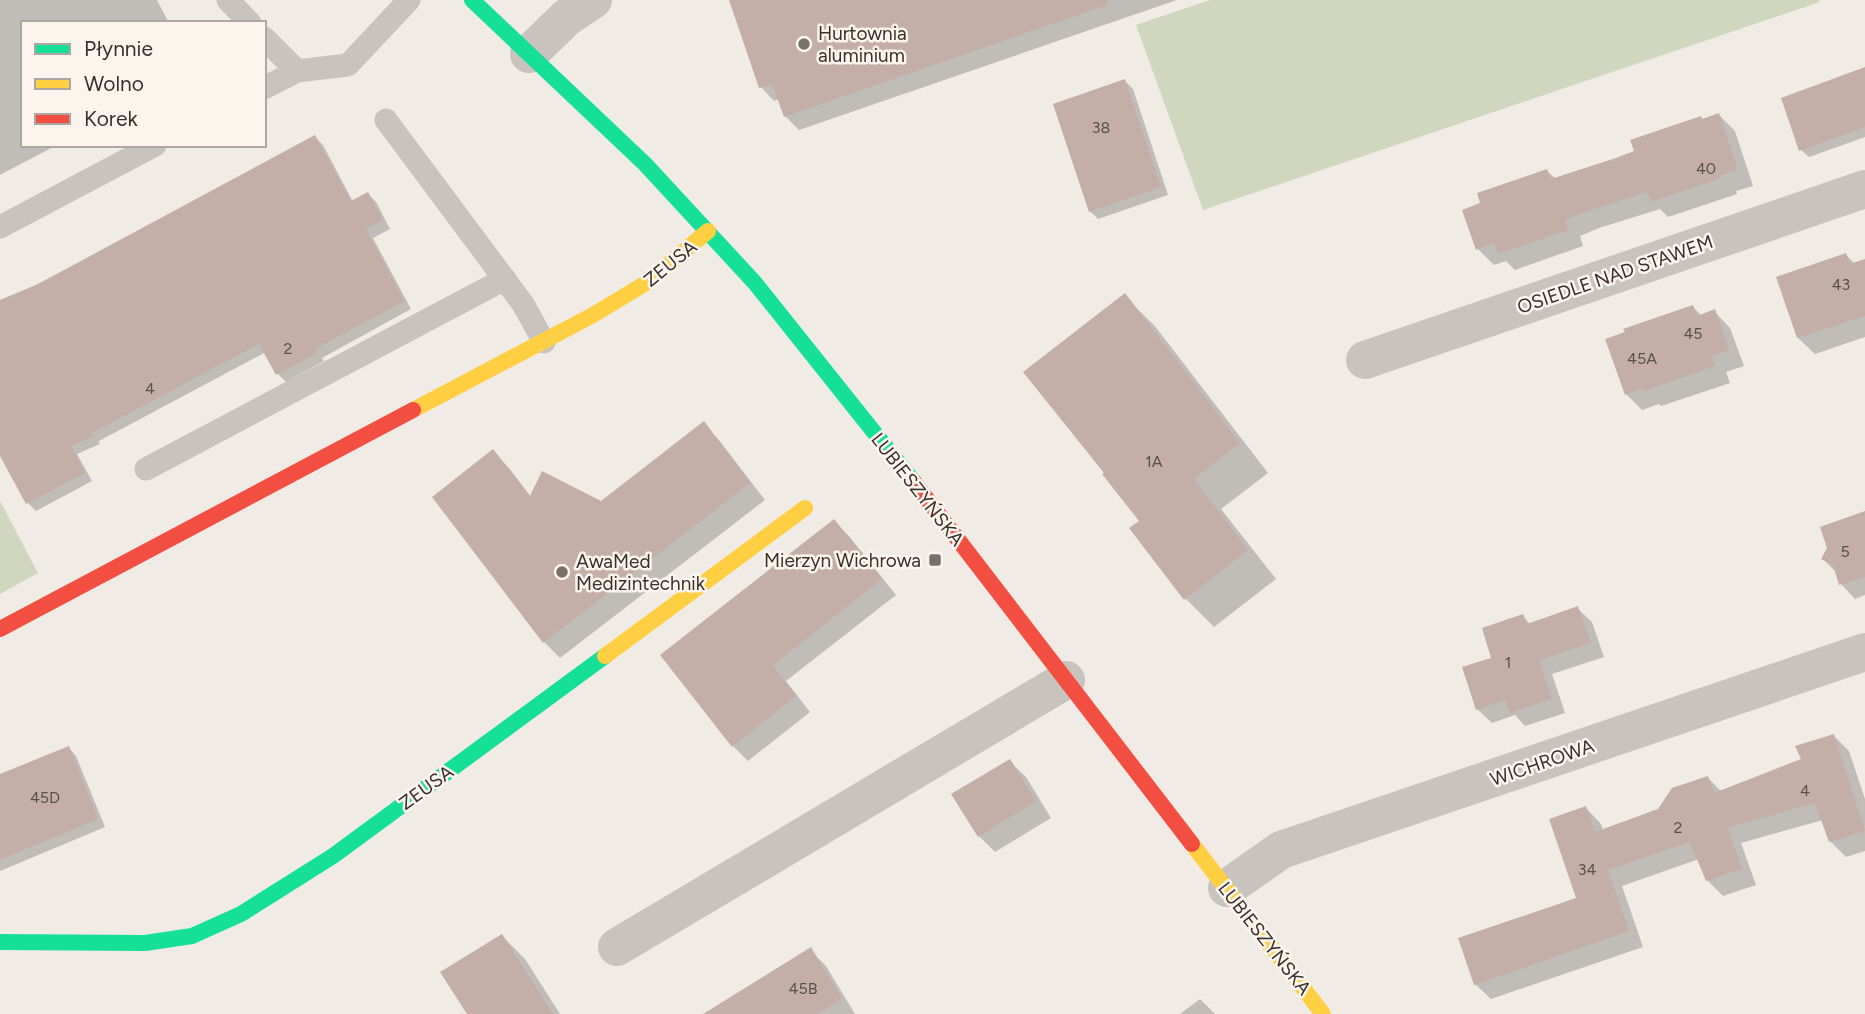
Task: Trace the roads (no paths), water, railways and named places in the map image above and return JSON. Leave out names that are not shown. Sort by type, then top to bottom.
[{"type":"street","name":"LUBIESZYŃSKA","points":[[472,0],[628,148],[755,283],[1323,1014]]},
{"type":"street","points":[[529,54],[559,23],[593,0]]},
{"type":"street","name":"OSIEDLE NAD STAWEM","points":[[1365,360],[1865,189]]},
{"type":"street","name":"ZEUSA","points":[[0,629],[544,342],[646,283],[708,231]]},
{"type":"street","name":"ZEUSA","points":[[0,942],[145,943],[192,936],[241,914],[333,856],[805,508]]},
{"type":"street","name":"WICHROWA","points":[[1227,888],[1281,850],[1865,652]]},
{"type":"street","points":[[617,947],[1066,680]]},
{"type":"lane","points":[[228,0],[248,21]]},
{"type":"lane","points":[[266,87],[296,71],[348,65],[410,0]]},
{"type":"lane","points":[[266,40],[296,71]]},
{"type":"lane","points":[[386,120],[523,304],[544,342]]},
{"type":"lane","points":[[0,227],[151,147]]},
{"type":"lane","points":[[146,469],[505,279]]},
{"type":"place","name":"Hurtownia aluminium","points":[[804,44]]},
{"type":"place","name":"Mierzyn Wichrowa","points":[[935,560]]},
{"type":"place","name":"AwaMed Medizintechnik","points":[[562,572]]}]
